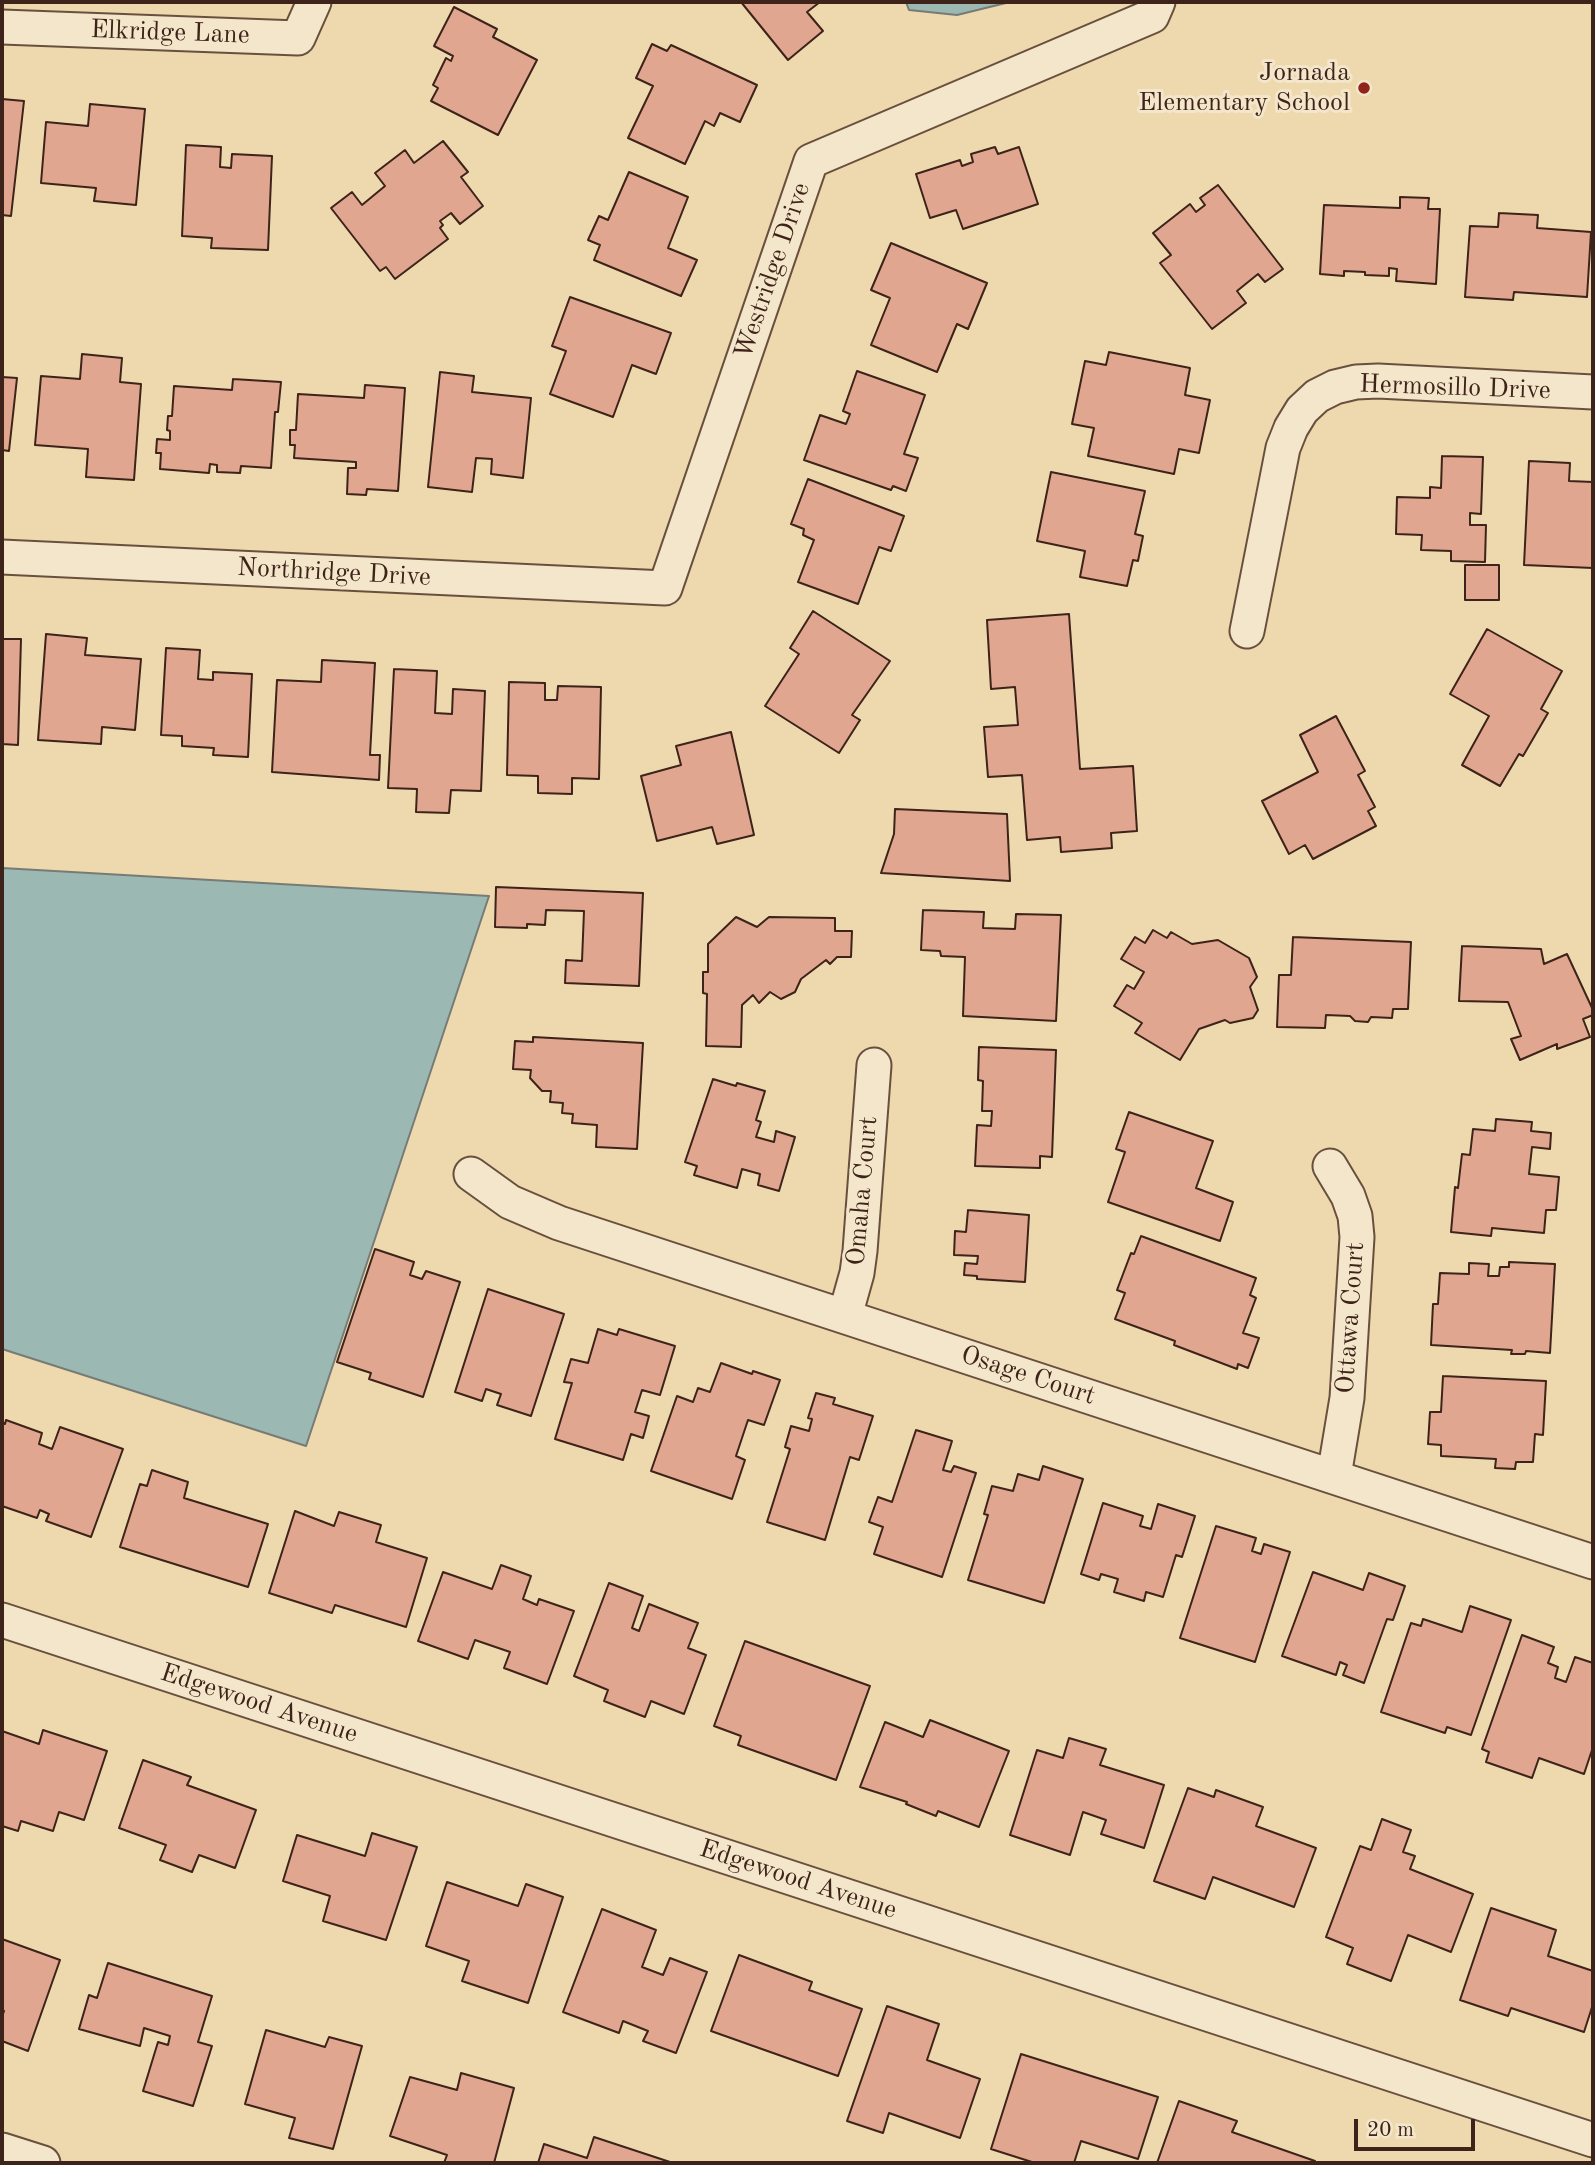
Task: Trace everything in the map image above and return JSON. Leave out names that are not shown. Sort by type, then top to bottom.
[{"type":"street","name":"Elkridge Lane","points":[[2,27],[298,38],[314,2]]},
{"type":"street","name":"Westridge Drive","points":[[665,588],[811,161],[1152,16],[1158,2]]},
{"type":"street","name":"Hermosillo Drive","points":[[1247,631],[1283,448],[1302,410],[1317,396],[1335,387],[1377,381],[1593,392]]},
{"type":"street","name":"Northridge Drive","points":[[2,558],[665,588]]},
{"type":"street","name":"Omaha Court","points":[[845,1316],[860,1251],[874,1065]]},
{"type":"street","name":"Ottawa Court","points":[[1330,1166],[1348,1196],[1355,1216],[1357,1237],[1347,1398],[1334,1476]]},
{"type":"street","name":"Osage Court","points":[[471,1174],[510,1202],[559,1223],[1593,1562]]},
{"type":"street","name":"Edgewood Avenue","points":[[2,1620],[1593,2140]]},
{"type":"street","points":[[2,2150],[43,2163]]},
{"type":"water","points":[[906,2],[1010,2],[957,15],[909,10]]},
{"type":"water","points":[[2,868],[489,896],[306,1446],[2,1349]]},
{"type":"building","points":[[741,2],[820,2],[807,12],[823,31],[788,60]]},
{"type":"building","points":[[454,7],[497,29],[493,37],[537,60],[498,135],[431,101],[438,88],[433,85],[446,58],[451,61],[453,56],[434,46]]},
{"type":"building","points":[[652,44],[667,51],[671,45],[757,85],[740,122],[720,113],[714,126],[705,121],[685,164],[628,138],[653,86],[636,78]]},
{"type":"building","points":[[2,99],[24,101],[11,216],[2,215]]},
{"type":"building","points":[[90,104],[145,109],[136,205],[94,201],[96,188],[41,183],[46,122],[88,126]]},
{"type":"building","points":[[443,141],[468,172],[461,177],[483,206],[460,224],[451,213],[440,221],[443,225],[440,228],[448,239],[395,279],[386,267],[380,271],[331,208],[352,192],[362,205],[385,186],[375,173],[405,150],[414,163]]},
{"type":"building","points":[[186,145],[221,147],[220,167],[231,168],[232,154],[272,156],[268,250],[211,248],[212,238],[182,236]]},
{"type":"building","points":[[995,147],[998,154],[1019,147],[1038,204],[963,229],[956,210],[930,218],[916,174],[960,160],[962,166],[973,162],[971,154]]},
{"type":"building","points":[[629,172],[688,197],[668,248],[697,260],[681,296],[594,260],[600,245],[588,240],[599,216],[608,220]]},
{"type":"building","points":[[1218,185],[1283,269],[1265,282],[1258,274],[1237,291],[1246,303],[1212,329],[1160,263],[1171,255],[1153,233],[1190,204],[1196,212],[1205,205],[1200,198]]},
{"type":"building","points":[[1400,197],[1429,198],[1428,209],[1440,209],[1436,284],[1396,281],[1397,269],[1389,268],[1389,276],[1344,271],[1344,276],[1320,274],[1324,205],[1400,208]]},
{"type":"building","points":[[1499,213],[1538,215],[1537,228],[1591,232],[1587,297],[1514,292],[1513,300],[1465,297],[1470,226],[1498,227]]},
{"type":"building","points":[[891,243],[987,283],[968,329],[957,324],[937,372],[871,345],[890,298],[871,290]]},
{"type":"building","points":[[570,297],[671,333],[656,374],[632,365],[613,417],[550,394],[566,351],[552,346]]},
{"type":"building","points":[[1109,352],[1190,368],[1185,395],[1210,400],[1199,453],[1179,449],[1174,474],[1088,456],[1094,428],[1072,424],[1085,361],[1106,365]]},
{"type":"building","points":[[82,354],[122,358],[120,382],[141,384],[134,480],[86,477],[88,449],[35,445],[41,376],[80,379]]},
{"type":"building","points":[[857,371],[925,395],[904,454],[918,458],[906,491],[893,486],[891,490],[804,460],[820,415],[846,424],[850,414],[843,411]]},
{"type":"building","points":[[440,372],[474,376],[472,392],[531,398],[523,478],[491,474],[492,459],[476,458],[472,492],[428,487]]},
{"type":"building","points":[[2,377],[17,378],[9,451],[2,450]]},
{"type":"building","points":[[233,379],[281,382],[278,412],[275,412],[271,468],[241,466],[240,473],[217,472],[217,465],[210,464],[209,473],[160,469],[161,453],[156,453],[157,439],[170,440],[170,431],[167,430],[168,416],[172,416],[174,386],[232,390]]},
{"type":"building","points":[[365,385],[405,388],[398,491],[367,489],[366,495],[347,494],[348,468],[356,468],[356,462],[294,458],[295,445],[290,445],[290,430],[296,430],[298,394],[364,398]]},
{"type":"building","points":[[1442,456],[1483,457],[1481,514],[1470,513],[1470,525],[1486,525],[1485,562],[1451,561],[1451,551],[1421,550],[1422,535],[1396,534],[1397,497],[1430,498],[1430,487],[1441,488]]},
{"type":"building","points":[[1529,461],[1570,463],[1569,481],[1593,482],[1593,568],[1524,565]]},
{"type":"building","points":[[1051,472],[1145,491],[1135,534],[1143,536],[1138,561],[1133,560],[1127,586],[1080,577],[1085,551],[1037,541]]},
{"type":"building","points":[[808,479],[904,516],[891,551],[879,547],[858,604],[798,582],[814,540],[803,535],[804,529],[791,524]]},
{"type":"building","points":[[1465,565],[1499,565],[1499,600],[1465,600]]},
{"type":"building","points":[[813,611],[890,661],[852,715],[860,720],[839,753],[765,706],[799,654],[790,648]]},
{"type":"building","points":[[1069,614],[1080,769],[1133,766],[1137,831],[1111,833],[1112,848],[1061,852],[1060,837],[1027,840],[1022,775],[988,777],[984,727],[1018,725],[1015,687],[991,689],[987,620]]},
{"type":"building","points":[[1487,629],[1562,671],[1541,709],[1548,713],[1523,756],[1519,754],[1500,786],[1462,765],[1489,716],[1450,694]]},
{"type":"building","points":[[46,634],[87,638],[85,655],[141,659],[135,730],[102,727],[101,744],[38,740]]},
{"type":"building","points":[[2,639],[21,639],[18,745],[2,744]]},
{"type":"building","points":[[166,648],[200,650],[198,679],[213,680],[213,672],[252,674],[248,757],[213,755],[214,748],[182,746],[182,736],[161,735]]},
{"type":"building","points":[[322,660],[375,663],[370,755],[380,755],[379,780],[272,772],[277,680],[321,682]]},
{"type":"building","points":[[394,669],[437,671],[435,713],[452,714],[453,689],[485,691],[481,791],[451,790],[449,813],[416,812],[417,789],[388,788]]},
{"type":"building","points":[[509,682],[545,683],[545,700],[557,700],[558,686],[601,687],[599,779],[572,778],[572,794],[538,793],[538,776],[507,775]]},
{"type":"building","points":[[1336,716],[1365,771],[1358,775],[1375,807],[1368,811],[1376,826],[1313,859],[1305,845],[1289,854],[1262,801],[1318,772],[1300,735]]},
{"type":"building","points":[[731,732],[754,835],[717,844],[712,827],[657,841],[641,776],[681,765],[676,746]]},
{"type":"building","points":[[895,809],[1007,814],[1010,881],[881,873],[894,834]]},
{"type":"building","points":[[496,887],[643,893],[639,986],[565,983],[566,960],[582,961],[584,911],[546,910],[545,925],[527,924],[527,928],[495,927]]},
{"type":"building","points":[[923,910],[984,912],[983,928],[1015,929],[1016,914],[1061,915],[1056,1021],[963,1016],[965,957],[941,956],[940,951],[921,950]]},
{"type":"building","points":[[736,917],[757,927],[769,917],[835,918],[835,931],[852,931],[851,957],[837,957],[830,964],[826,960],[801,979],[795,992],[781,999],[770,992],[759,1003],[753,995],[742,1005],[741,1047],[706,1046],[707,994],[703,993],[703,972],[708,972],[708,944]]},
{"type":"building","points":[[1153,930],[1167,938],[1171,932],[1192,944],[1218,940],[1249,958],[1257,977],[1250,987],[1258,1010],[1253,1018],[1230,1023],[1225,1020],[1199,1029],[1180,1060],[1135,1033],[1142,1023],[1114,1006],[1127,985],[1134,989],[1144,972],[1121,959],[1135,937],[1145,943]]},
{"type":"building","points":[[1293,937],[1411,942],[1408,1009],[1393,1009],[1392,1018],[1371,1017],[1368,1022],[1355,1021],[1350,1016],[1326,1015],[1325,1028],[1277,1027],[1279,975],[1291,975]]},
{"type":"building","points":[[1462,946],[1541,949],[1544,964],[1567,954],[1593,1010],[1593,1015],[1583,1019],[1590,1037],[1557,1049],[1557,1044],[1520,1060],[1511,1039],[1521,1036],[1508,1002],[1459,1001]]},
{"type":"building","points":[[533,1037],[643,1043],[637,1149],[596,1147],[597,1125],[572,1123],[573,1114],[562,1113],[563,1103],[550,1102],[551,1091],[542,1091],[530,1078],[531,1070],[513,1069],[515,1041],[533,1042]]},
{"type":"building","points":[[979,1047],[1056,1050],[1052,1157],[1040,1156],[1040,1168],[975,1166],[977,1125],[991,1126],[992,1111],[982,1111],[983,1081],[978,1080]]},
{"type":"building","points":[[713,1079],[765,1091],[756,1120],[761,1122],[756,1137],[774,1142],[776,1131],[795,1137],[779,1191],[758,1185],[760,1174],[742,1169],[737,1188],[694,1175],[697,1166],[685,1162]]},
{"type":"building","points":[[1129,1112],[1213,1141],[1196,1188],[1233,1202],[1220,1241],[1108,1202],[1125,1152],[1116,1149]]},
{"type":"building","points":[[1496,1119],[1532,1122],[1531,1131],[1551,1133],[1550,1149],[1532,1147],[1529,1174],[1559,1177],[1556,1210],[1546,1210],[1544,1233],[1492,1228],[1491,1236],[1451,1232],[1455,1187],[1458,1188],[1462,1154],[1470,1155],[1473,1129],[1495,1131]]},
{"type":"building","points":[[968,1210],[1029,1215],[1025,1282],[977,1279],[977,1276],[964,1275],[965,1263],[977,1264],[978,1256],[954,1255],[955,1231],[966,1232]]},
{"type":"building","points":[[1141,1236],[1256,1278],[1250,1295],[1256,1298],[1243,1333],[1259,1338],[1248,1368],[1238,1364],[1237,1369],[1174,1345],[1175,1341],[1115,1319],[1125,1293],[1117,1290],[1131,1253],[1134,1254]]},
{"type":"building","points":[[375,1249],[414,1262],[410,1275],[422,1279],[426,1271],[460,1282],[423,1397],[369,1379],[371,1373],[337,1362]]},
{"type":"building","points":[[1509,1262],[1555,1264],[1550,1353],[1526,1351],[1525,1354],[1511,1354],[1512,1350],[1431,1345],[1433,1304],[1438,1304],[1440,1273],[1469,1274],[1469,1263],[1489,1264],[1488,1276],[1499,1276],[1500,1267],[1509,1267]]},
{"type":"building","points":[[488,1289],[564,1314],[531,1416],[497,1405],[501,1394],[486,1389],[482,1401],[455,1392]]},
{"type":"building","points":[[598,1329],[617,1335],[619,1329],[675,1346],[660,1395],[642,1390],[635,1412],[649,1416],[643,1438],[631,1434],[623,1460],[555,1439],[572,1383],[564,1382],[571,1359],[588,1363]]},
{"type":"building","points":[[721,1363],[780,1380],[764,1425],[748,1420],[736,1456],[745,1460],[732,1499],[651,1471],[677,1396],[693,1402],[698,1388],[710,1392]]},
{"type":"building","points":[[1443,1376],[1546,1381],[1543,1435],[1535,1434],[1533,1462],[1516,1462],[1515,1469],[1495,1468],[1496,1459],[1441,1456],[1441,1445],[1428,1444],[1430,1412],[1441,1412]]},
{"type":"building","points":[[816,1393],[835,1398],[833,1404],[873,1416],[859,1460],[850,1457],[825,1540],[767,1522],[790,1449],[785,1447],[791,1426],[809,1431],[812,1419],[808,1418]]},
{"type":"building","points":[[6,1420],[42,1433],[39,1444],[52,1449],[60,1427],[123,1449],[91,1537],[46,1521],[49,1514],[40,1510],[37,1518],[2,1506],[2,1423],[5,1424]]},
{"type":"building","points":[[916,1430],[952,1441],[943,1470],[951,1472],[954,1466],[976,1473],[942,1577],[874,1554],[883,1527],[869,1522],[878,1497],[892,1502]]},
{"type":"building","points":[[1043,1466],[1083,1479],[1044,1603],[968,1580],[988,1515],[984,1514],[992,1486],[1013,1491],[1018,1474],[1039,1480]]},
{"type":"building","points":[[152,1470],[188,1482],[184,1498],[268,1524],[248,1587],[120,1547],[140,1484],[147,1486]]},
{"type":"building","points":[[1103,1503],[1143,1516],[1140,1526],[1151,1529],[1158,1504],[1195,1516],[1182,1557],[1176,1555],[1163,1597],[1146,1592],[1144,1601],[1114,1592],[1118,1579],[1101,1574],[1099,1580],[1081,1574]]},
{"type":"building","points":[[295,1511],[334,1526],[339,1512],[381,1525],[376,1542],[427,1558],[406,1627],[335,1605],[332,1613],[269,1593]]},
{"type":"building","points":[[1216,1526],[1256,1538],[1252,1551],[1261,1554],[1264,1544],[1290,1552],[1255,1662],[1180,1638]]},
{"type":"building","points":[[501,1565],[531,1576],[523,1599],[537,1605],[539,1599],[574,1611],[547,1684],[504,1668],[510,1652],[475,1640],[468,1659],[418,1641],[443,1572],[492,1589]]},
{"type":"building","points":[[1313,1572],[1363,1590],[1369,1573],[1405,1586],[1393,1620],[1387,1619],[1364,1683],[1343,1675],[1347,1665],[1340,1662],[1336,1675],[1282,1656]]},
{"type":"building","points":[[609,1583],[643,1596],[632,1628],[639,1631],[649,1604],[698,1623],[688,1648],[706,1655],[684,1714],[651,1701],[645,1717],[604,1701],[608,1690],[574,1676]]},
{"type":"building","points":[[1470,1606],[1511,1620],[1471,1735],[1447,1727],[1445,1733],[1381,1712],[1411,1623],[1421,1626],[1423,1619],[1462,1632]]},
{"type":"building","points":[[1522,1635],[1554,1647],[1548,1663],[1558,1667],[1555,1678],[1566,1682],[1575,1657],[1593,1663],[1593,1747],[1584,1774],[1539,1758],[1532,1778],[1486,1762],[1489,1752],[1482,1749]]},
{"type":"building","points":[[745,1641],[870,1686],[836,1780],[738,1745],[741,1736],[714,1726]]},
{"type":"building","points":[[930,1720],[1009,1751],[979,1827],[938,1811],[936,1816],[906,1804],[907,1802],[860,1787],[885,1722],[923,1737]]},
{"type":"building","points":[[43,1730],[107,1751],[84,1820],[59,1812],[53,1831],[21,1821],[18,1831],[2,1826],[2,1731],[39,1744]]},
{"type":"building","points":[[1069,1738],[1106,1749],[1100,1765],[1164,1785],[1144,1848],[1101,1834],[1106,1820],[1083,1812],[1070,1855],[1010,1835],[1037,1750],[1063,1758]]},
{"type":"building","points":[[143,1760],[191,1777],[187,1785],[256,1810],[235,1868],[199,1855],[192,1872],[160,1860],[166,1845],[119,1828]]},
{"type":"building","points":[[1188,1788],[1214,1797],[1216,1790],[1263,1807],[1256,1826],[1316,1848],[1294,1907],[1213,1877],[1205,1899],[1154,1881]]},
{"type":"building","points":[[1382,1819],[1411,1830],[1403,1852],[1415,1856],[1410,1869],[1473,1894],[1451,1952],[1408,1935],[1391,1981],[1347,1964],[1353,1948],[1326,1937],[1360,1846],[1371,1850]]},
{"type":"building","points":[[372,1833],[417,1847],[386,1940],[323,1921],[330,1896],[283,1881],[297,1835],[365,1856]]},
{"type":"building","points":[[447,1882],[518,1906],[526,1884],[563,1897],[528,2003],[462,1981],[469,1961],[426,1946]]},
{"type":"building","points":[[1491,1908],[1556,1930],[1548,1956],[1593,1971],[1593,2004],[1584,2032],[1511,2008],[1508,2016],[1460,2000]]},
{"type":"building","points":[[602,1909],[656,1930],[642,1967],[663,1975],[670,1958],[707,1972],[676,2053],[643,2041],[648,2031],[623,2021],[619,2033],[563,2012]]},
{"type":"building","points":[[2,1939],[60,1960],[28,2051],[2,2041]]},
{"type":"building","points":[[739,1955],[812,1982],[809,1990],[862,2009],[838,2076],[711,2031]]},
{"type":"building","points":[[108,1963],[212,1996],[198,2042],[212,2046],[193,2106],[143,2091],[158,2042],[168,2045],[170,2036],[144,2028],[140,2046],[79,2029],[89,1995],[97,1998]]},
{"type":"building","points":[[887,2006],[939,2024],[927,2060],[980,2079],[960,2138],[889,2113],[883,2133],[847,2121]]},
{"type":"building","points":[[266,2030],[325,2047],[329,2037],[362,2046],[333,2149],[289,2138],[295,2118],[245,2104]]},
{"type":"building","points":[[1021,2054],[1158,2097],[1138,2159],[1081,2141],[1074,2163],[1035,2163],[991,2149]]},
{"type":"building","points":[[461,2073],[514,2088],[494,2163],[444,2163],[447,2155],[390,2136],[410,2077],[457,2090]]},
{"type":"building","points":[[1179,2101],[1237,2121],[1232,2132],[1315,2161],[1157,2163]]},
{"type":"building","points":[[594,2137],[673,2163],[538,2163],[544,2144],[587,2158]]},
{"type":"place","name":"Jornada Elementary School","points":[[1364,88]]}]
